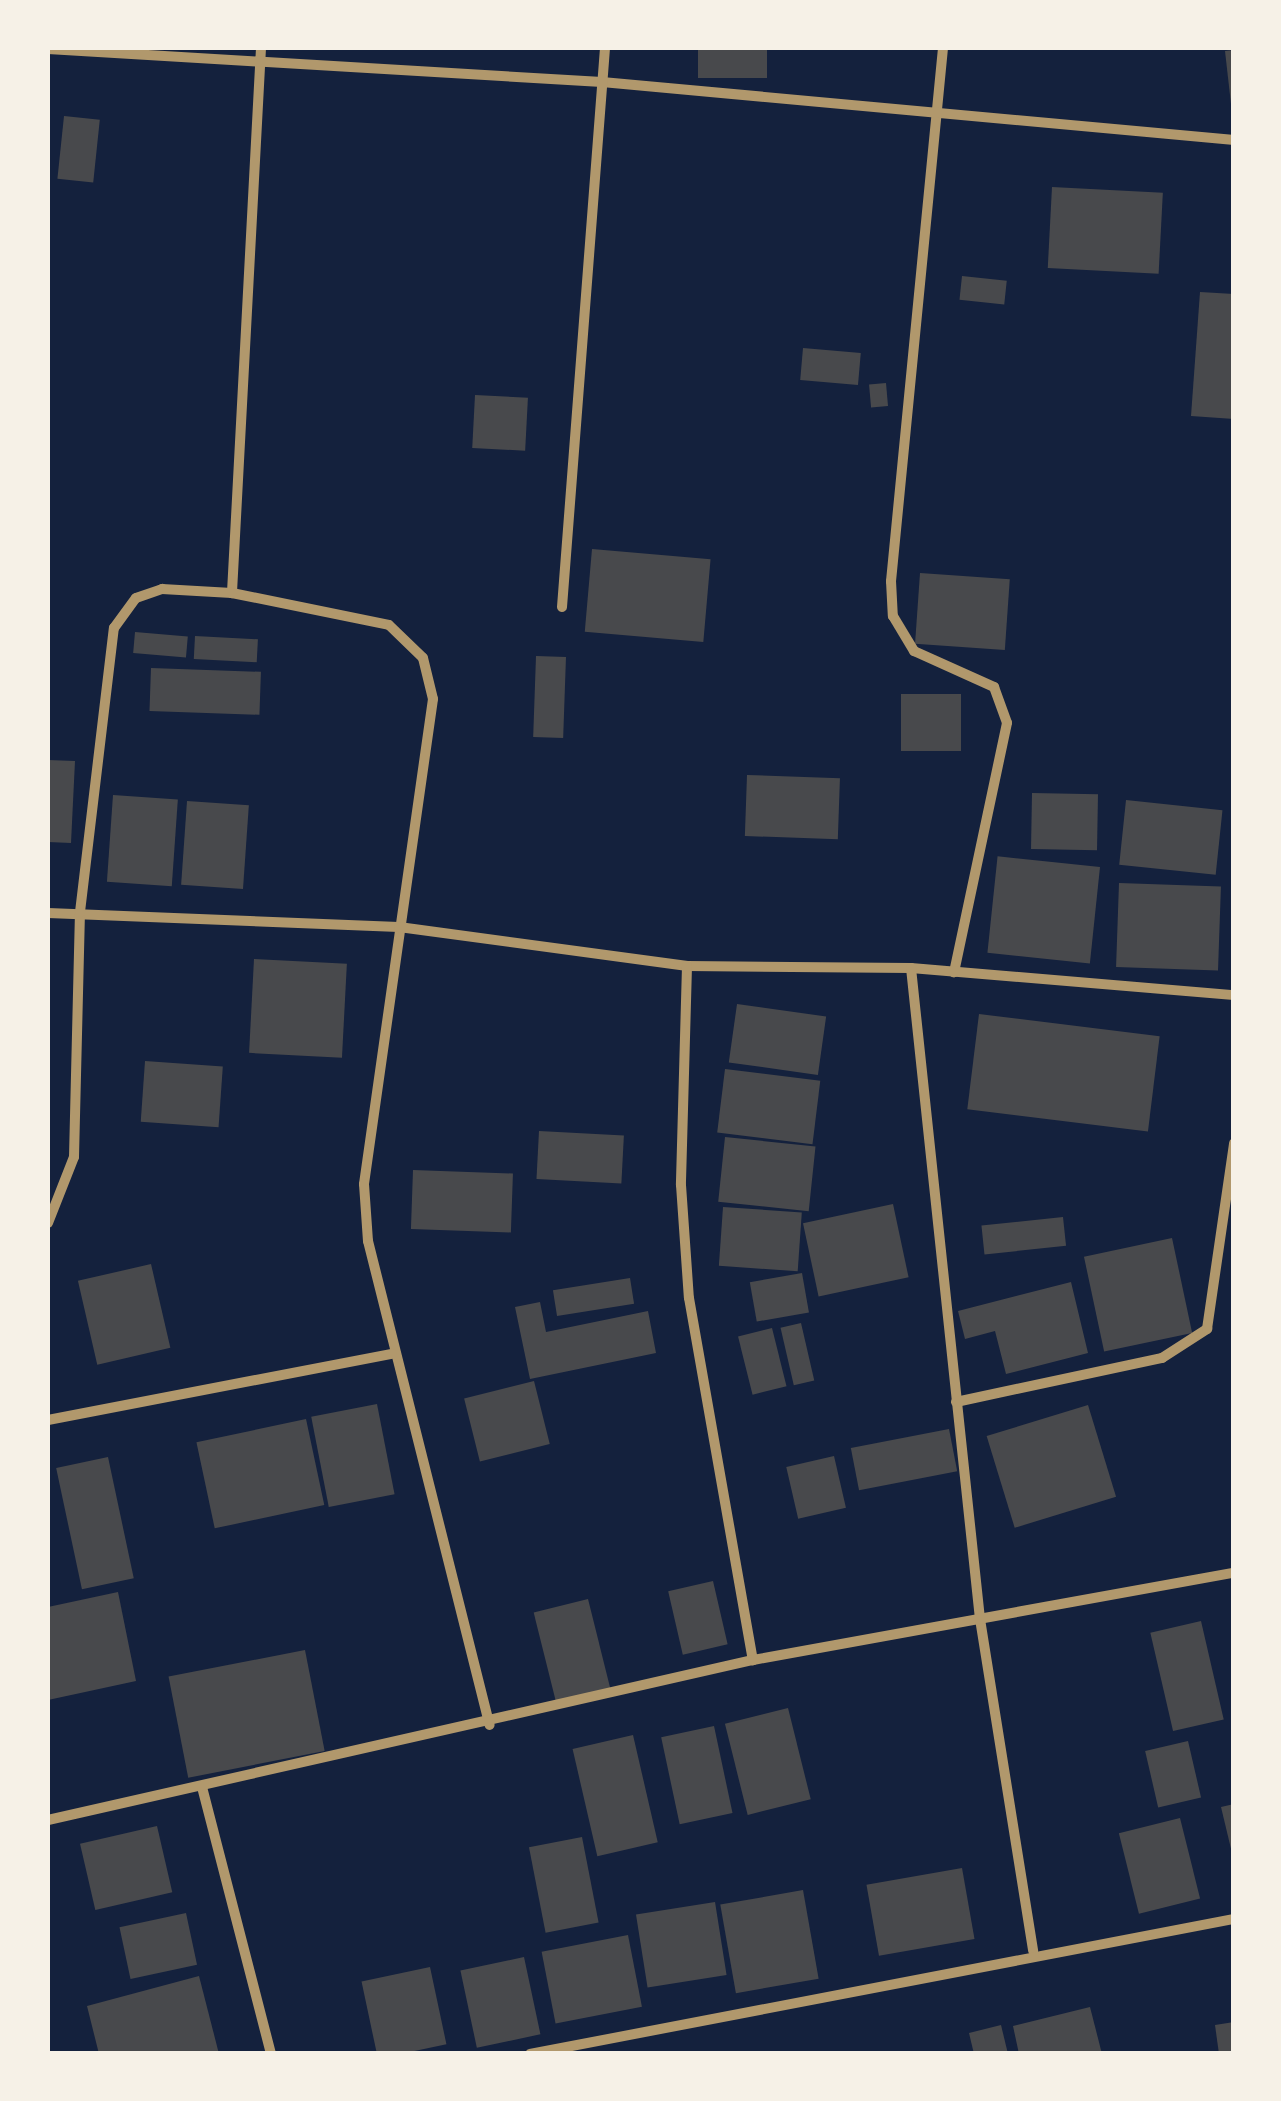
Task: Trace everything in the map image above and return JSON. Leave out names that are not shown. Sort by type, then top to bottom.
[{"type":"street","points":[[562,606],[604,48]]},
{"type":"street","points":[[943,48],[893,616],[914,651],[994,686],[1007,723],[954,972]]},
{"type":"street","points":[[48,49],[260,53],[602,82],[938,119],[1234,140]]},
{"type":"street","points":[[232,593],[260,53]]},
{"type":"street","points":[[48,1222],[74,1157],[80,912],[114,628],[136,598],[162,589],[232,593],[389,625],[424,658],[433,699],[364,1184],[392,1354],[490,1725]]},
{"type":"street","points":[[48,913],[399,927],[687,966],[911,968],[1234,995]]},
{"type":"street","points":[[687,966],[681,1185],[689,1298],[754,1660]]},
{"type":"street","points":[[911,968],[980,1619],[1033,1950]]},
{"type":"street","points":[[956,1402],[1162,1358],[1206,1329],[1234,1143]]},
{"type":"street","points":[[48,1420],[392,1354]]},
{"type":"street","points":[[48,1820],[490,1725],[754,1660],[1234,1574]]},
{"type":"street","points":[[202,1787],[271,2054]]},
{"type":"street","points":[[530,2054],[1033,1950],[1234,1919]]},
{"type":"building","points":[[698,48],[767,48],[767,78],[698,78]]},
{"type":"building","points":[[1234,50],[1234,104],[1231,104],[1225,51]]},
{"type":"building","points":[[64,116],[100,120],[93,182],[57,179]]},
{"type":"building","points":[[1052,187],[1163,193],[1159,274],[1048,268]]},
{"type":"building","points":[[962,276],[1007,281],[1004,305],[959,300]]},
{"type":"building","points":[[1200,292],[1234,294],[1234,419],[1191,416]]},
{"type":"building","points":[[803,348],[861,353],[858,385],[800,380]]},
{"type":"building","points":[[886,383],[888,406],[871,407],[869,384]]},
{"type":"building","points":[[475,395],[528,398],[525,451],[472,448]]},
{"type":"building","points":[[592,549],[711,559],[703,642],[585,632]]},
{"type":"building","points":[[920,573],[1010,579],[1005,650],[915,644]]},
{"type":"building","points":[[135,632],[188,637],[186,658],[133,653]]},
{"type":"building","points":[[195,636],[258,639],[257,662],[194,659]]},
{"type":"building","points":[[536,656],[566,657],[563,738],[533,737]]},
{"type":"building","points":[[151,668],[261,672],[259,715],[149,711]]},
{"type":"building","points":[[901,694],[961,694],[961,751],[901,751]]},
{"type":"building","points":[[48,760],[75,761],[71,843],[48,842]]},
{"type":"building","points":[[747,775],[840,778],[838,839],[745,836]]},
{"type":"building","points":[[1032,793],[1098,794],[1097,850],[1031,849]]},
{"type":"building","points":[[113,795],[178,800],[172,886],[107,882]]},
{"type":"building","points":[[1126,800],[1222,810],[1216,875],[1119,865]]},
{"type":"building","points":[[187,801],[249,805],[243,889],[181,885]]},
{"type":"building","points":[[998,856],[1100,867],[1090,963],[987,953]]},
{"type":"building","points":[[1119,883],[1221,887],[1218,971],[1116,967]]},
{"type":"building","points":[[254,959],[347,964],[342,1058],[249,1053]]},
{"type":"building","points":[[737,1004],[826,1017],[818,1075],[729,1062]]},
{"type":"building","points":[[979,1014],[1160,1036],[1148,1131],[967,1109]]},
{"type":"building","points":[[145,1061],[223,1066],[219,1127],[141,1122]]},
{"type":"building","points":[[725,1069],[820,1081],[812,1144],[717,1133]]},
{"type":"building","points":[[539,1131],[624,1135],[621,1183],[536,1179]]},
{"type":"building","points":[[725,1137],[816,1147],[809,1211],[718,1202]]},
{"type":"building","points":[[413,1170],[513,1173],[511,1232],[411,1229]]},
{"type":"building","points":[[893,1204],[909,1277],[819,1296],[803,1223]]},
{"type":"building","points":[[723,1207],[802,1213],[798,1271],[719,1266]]},
{"type":"building","points":[[1063,1217],[1066,1246],[984,1254],[981,1226]]},
{"type":"building","points":[[1172,1238],[1192,1333],[1104,1352],[1084,1257]]},
{"type":"building","points":[[151,1264],[170,1348],[97,1365],[78,1281]]},
{"type":"building","points":[[802,1273],[809,1312],[757,1322],[750,1282]]},
{"type":"building","points":[[630,1278],[634,1304],[557,1316],[553,1290]]},
{"type":"building","points":[[1071,1282],[1088,1353],[1006,1374],[995,1331],[965,1339],[958,1311]]},
{"type":"building","points":[[540,1302],[546,1332],[648,1311],[656,1353],[530,1379],[515,1307]]},
{"type":"building","points":[[801,1323],[814,1380],[794,1385],[781,1328]]},
{"type":"building","points":[[772,1328],[787,1386],[753,1395],[738,1336]]},
{"type":"building","points":[[534,1381],[550,1444],[480,1461],[464,1398]]},
{"type":"building","points":[[377,1404],[395,1494],[329,1507],[311,1417]]},
{"type":"building","points":[[1088,1405],[1116,1497],[1015,1528],[987,1436]]},
{"type":"building","points":[[306,1419],[324,1505],[215,1528],[196,1442]]},
{"type":"building","points":[[949,1429],[957,1471],[859,1490],[851,1448]]},
{"type":"building","points":[[834,1456],[846,1508],[798,1519],[786,1467]]},
{"type":"building","points":[[108,1457],[134,1578],[82,1589],[56,1468]]},
{"type":"building","points":[[713,1581],[728,1644],[683,1655],[668,1591]]},
{"type":"building","points":[[118,1592],[136,1681],[48,1700],[48,1607]]},
{"type":"building","points":[[588,1599],[610,1688],[556,1702],[534,1613]]},
{"type":"building","points":[[1201,1621],[1224,1719],[1173,1731],[1150,1633]]},
{"type":"building","points":[[305,1650],[325,1751],[188,1778],[169,1677]]},
{"type":"building","points":[[788,1708],[811,1799],[748,1815],[725,1724]]},
{"type":"building","points":[[714,1726],[733,1813],[680,1824],[661,1737]]},
{"type":"building","points":[[633,1735],[658,1842],[597,1856],[573,1749]]},
{"type":"building","points":[[1188,1741],[1201,1798],[1158,1807],[1145,1751]]},
{"type":"building","points":[[1234,1804],[1234,1853],[1232,1853],[1221,1807]]},
{"type":"building","points":[[1180,1818],[1200,1899],[1139,1914],[1119,1833]]},
{"type":"building","points":[[157,1826],[172,1892],[95,1910],[80,1844]]},
{"type":"building","points":[[582,1837],[599,1922],[546,1933],[529,1847]]},
{"type":"building","points":[[962,1868],[975,1939],[879,1956],[866,1885]]},
{"type":"building","points":[[803,1890],[819,1979],[736,1993],[720,1905]]},
{"type":"building","points":[[715,1902],[727,1975],[648,1988],[636,1915]]},
{"type":"building","points":[[186,1913],[197,1965],[131,1979],[119,1927]]},
{"type":"building","points":[[628,1935],[642,2007],[556,2023],[542,1952]]},
{"type":"building","points":[[524,1957],[540,2034],[477,2048],[460,1971]]},
{"type":"building","points":[[430,1967],[446,2044],[401,2054],[377,2054],[362,1982]]},
{"type":"building","points":[[199,1976],[219,2054],[99,2054],[87,2006]]},
{"type":"building","points":[[1090,2007],[1102,2054],[1019,2054],[1013,2026]]},
{"type":"building","points":[[1234,2022],[1234,2054],[1219,2054],[1215,2025]]},
{"type":"building","points":[[1001,2025],[1008,2054],[974,2054],[969,2033]]}]
